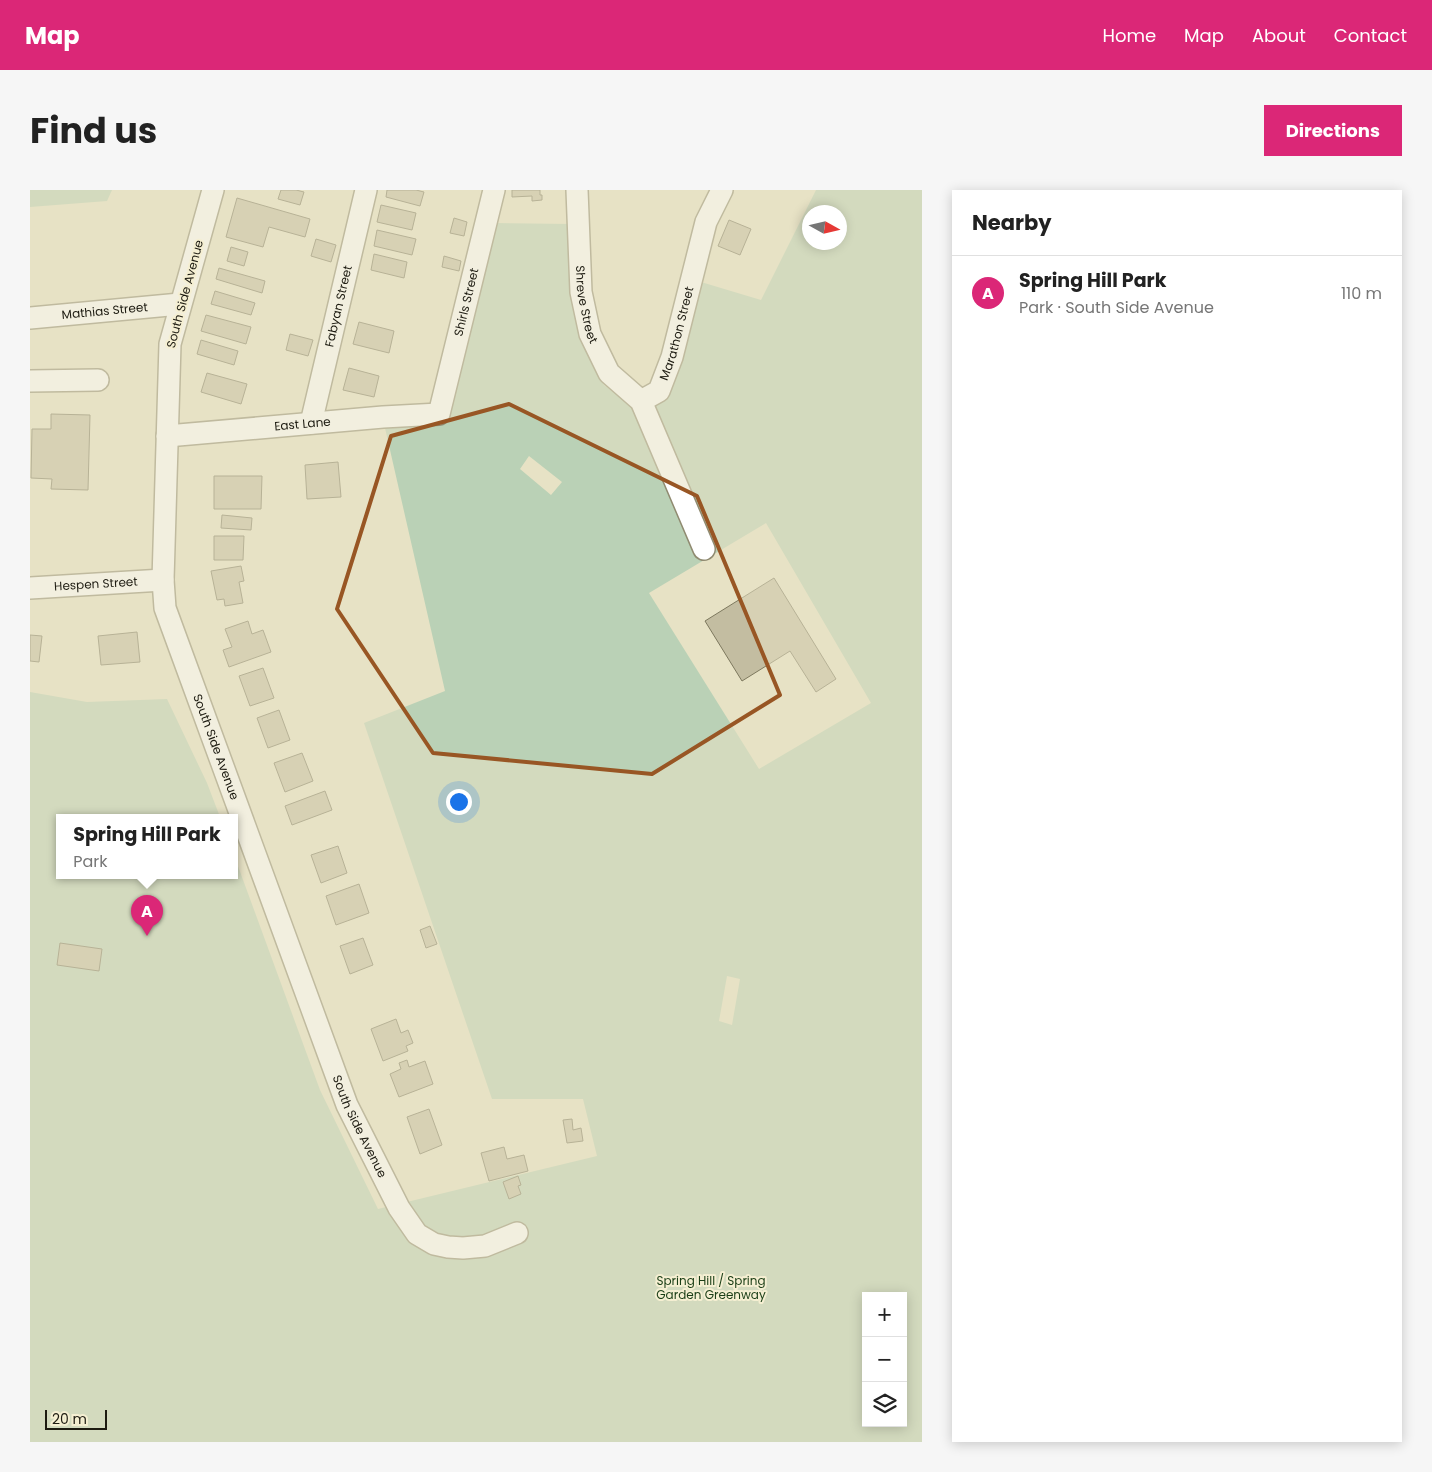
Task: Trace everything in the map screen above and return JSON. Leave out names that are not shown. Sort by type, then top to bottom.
[{"type":"street","name":"South Side Avenue","points":[[213,190],[170,344],[163,580],[165,608],[347,1105],[399,1208],[417,1234],[434,1244],[448,1247],[485,1246],[516,1233]]},
{"type":"street","name":"Fabyan Street","points":[[311,423],[366,190]]},
{"type":"street","name":"Shirls Street","points":[[439,414],[494,190]]},
{"type":"street","name":"Shreve Street","points":[[577,190],[581,292],[590,334],[609,373],[641,401]]},
{"type":"street","name":"Marathon Street","points":[[641,401],[659,391],[672,357],[706,222],[722,190]]},
{"type":"street","name":"Mathias Street","points":[[30,318],[180,304]]},
{"type":"street","points":[[30,381],[98,380]]},
{"type":"street","points":[[641,401],[704,549]]},
{"type":"street","name":"East Lane","points":[[167,436],[382,416],[439,414]]},
{"type":"street","name":"Hespen Street","points":[[30,588],[163,580]]},
{"type":"highlighted area","points":[[509,404],[697,496],[780,695],[652,774],[433,753],[337,609],[391,436]]},
{"type":"green space","points":[[30,190],[112,190],[107,201],[30,207]]},
{"type":"green space","name":"Spring Hill / Spring Garden Greenway","points":[[816,190],[922,190],[922,1442],[30,1442],[30,692],[87,702],[167,699],[207,783],[219,814],[56,814],[56,879],[238,879],[238,866],[320,1090],[378,1209],[597,1156],[583,1099],[492,1099],[364,723],[445,691],[385,428],[444,422],[495,223],[572,224],[583,343],[604,385],[638,411],[666,396],[684,355],[701,282],[761,300],[802,218],[802,250],[847,250],[847,205],[808,205]],"holes":[[[529,456],[562,482],[551,495],[520,469]],[[766,523],[871,703],[759,769],[649,593]],[[727,976],[740,979],[732,1025],[719,1021]]]},
{"type":"building","points":[[281,190],[304,192],[300,205],[278,199]]},
{"type":"building","points":[[387,190],[416,190],[424,192],[420,206],[386,197]]},
{"type":"building","points":[[512,190],[540,190],[542,200],[532,201],[532,196],[512,197]]},
{"type":"building","points":[[237,198],[310,219],[305,237],[269,227],[263,247],[226,237]]},
{"type":"building","points":[[381,205],[416,213],[412,230],[377,222]]},
{"type":"building","points":[[454,218],[467,222],[464,236],[450,233]]},
{"type":"building","points":[[729,220],[751,229],[740,255],[718,246]]},
{"type":"building","points":[[377,230],[416,239],[412,255],[374,246]]},
{"type":"building","points":[[316,239],[336,245],[331,262],[311,256]]},
{"type":"building","points":[[231,247],[248,252],[244,266],[227,261]]},
{"type":"building","points":[[374,254],[407,262],[404,278],[371,270]]},
{"type":"building","points":[[444,256],[461,261],[459,271],[442,267]]},
{"type":"building","points":[[219,268],[265,281],[262,293],[216,279]]},
{"type":"building","points":[[215,291],[255,303],[251,315],[211,304]]},
{"type":"building","points":[[206,315],[251,327],[246,344],[201,331]]},
{"type":"building","points":[[359,322],[394,331],[389,353],[353,344]]},
{"type":"building","points":[[290,334],[313,340],[308,356],[286,350]]},
{"type":"building","points":[[201,340],[238,351],[234,365],[197,354]]},
{"type":"building","points":[[349,368],[379,376],[374,397],[343,390]]},
{"type":"building","points":[[207,373],[247,384],[241,404],[201,392]]},
{"type":"building","points":[[51,414],[90,415],[88,490],[51,489],[52,479],[31,478],[32,429],[51,429]]},
{"type":"building","points":[[338,462],[341,497],[307,499],[305,465]]},
{"type":"building","points":[[214,476],[262,476],[261,509],[214,509]]},
{"type":"building","points":[[222,515],[252,518],[251,530],[221,528]]},
{"type":"building","points":[[214,536],[244,536],[243,560],[214,560]]},
{"type":"building","points":[[241,566],[244,581],[239,582],[243,603],[225,606],[224,599],[217,600],[211,571]]},
{"type":"building","points":[[774,578],[836,679],[816,692],[790,651],[742,681],[705,621]]},
{"type":"building","points":[[248,621],[252,634],[263,630],[271,652],[229,667],[223,650],[232,647],[225,629]]},
{"type":"building","points":[[137,632],[140,662],[101,665],[98,636]]},
{"type":"building","points":[[30,635],[42,636],[39,662],[30,661]]},
{"type":"building","points":[[263,668],[274,698],[250,706],[239,676]]},
{"type":"building","points":[[279,710],[290,740],[268,748],[257,718]]},
{"type":"building","points":[[302,753],[313,781],[285,792],[274,763]]},
{"type":"building","points":[[325,791],[332,810],[292,825],[285,806]]},
{"type":"building","points":[[338,846],[347,873],[321,883],[311,855]]},
{"type":"building","points":[[359,884],[369,913],[336,925],[326,896]]},
{"type":"building","points":[[430,926],[437,944],[426,948],[420,930]]},
{"type":"building","points":[[363,938],[373,965],[350,974],[340,946]]},
{"type":"building","points":[[60,943],[102,949],[99,971],[57,965]]},
{"type":"building","points":[[396,1019],[401,1033],[408,1030],[413,1043],[406,1046],[408,1051],[383,1061],[371,1029]]},
{"type":"building","points":[[407,1060],[409,1067],[425,1061],[433,1084],[399,1097],[390,1074],[401,1069],[399,1063]]},
{"type":"building","points":[[429,1109],[442,1145],[420,1154],[407,1117]]},
{"type":"building","points":[[572,1119],[573,1130],[581,1128],[583,1141],[567,1143],[563,1120]]},
{"type":"building","points":[[504,1147],[507,1159],[524,1155],[528,1171],[489,1181],[481,1153]]},
{"type":"building","points":[[518,1176],[521,1185],[518,1186],[521,1194],[509,1199],[503,1182]]},
{"type":"place","name":"Spring Hill Park","points":[[147,936]]}]
